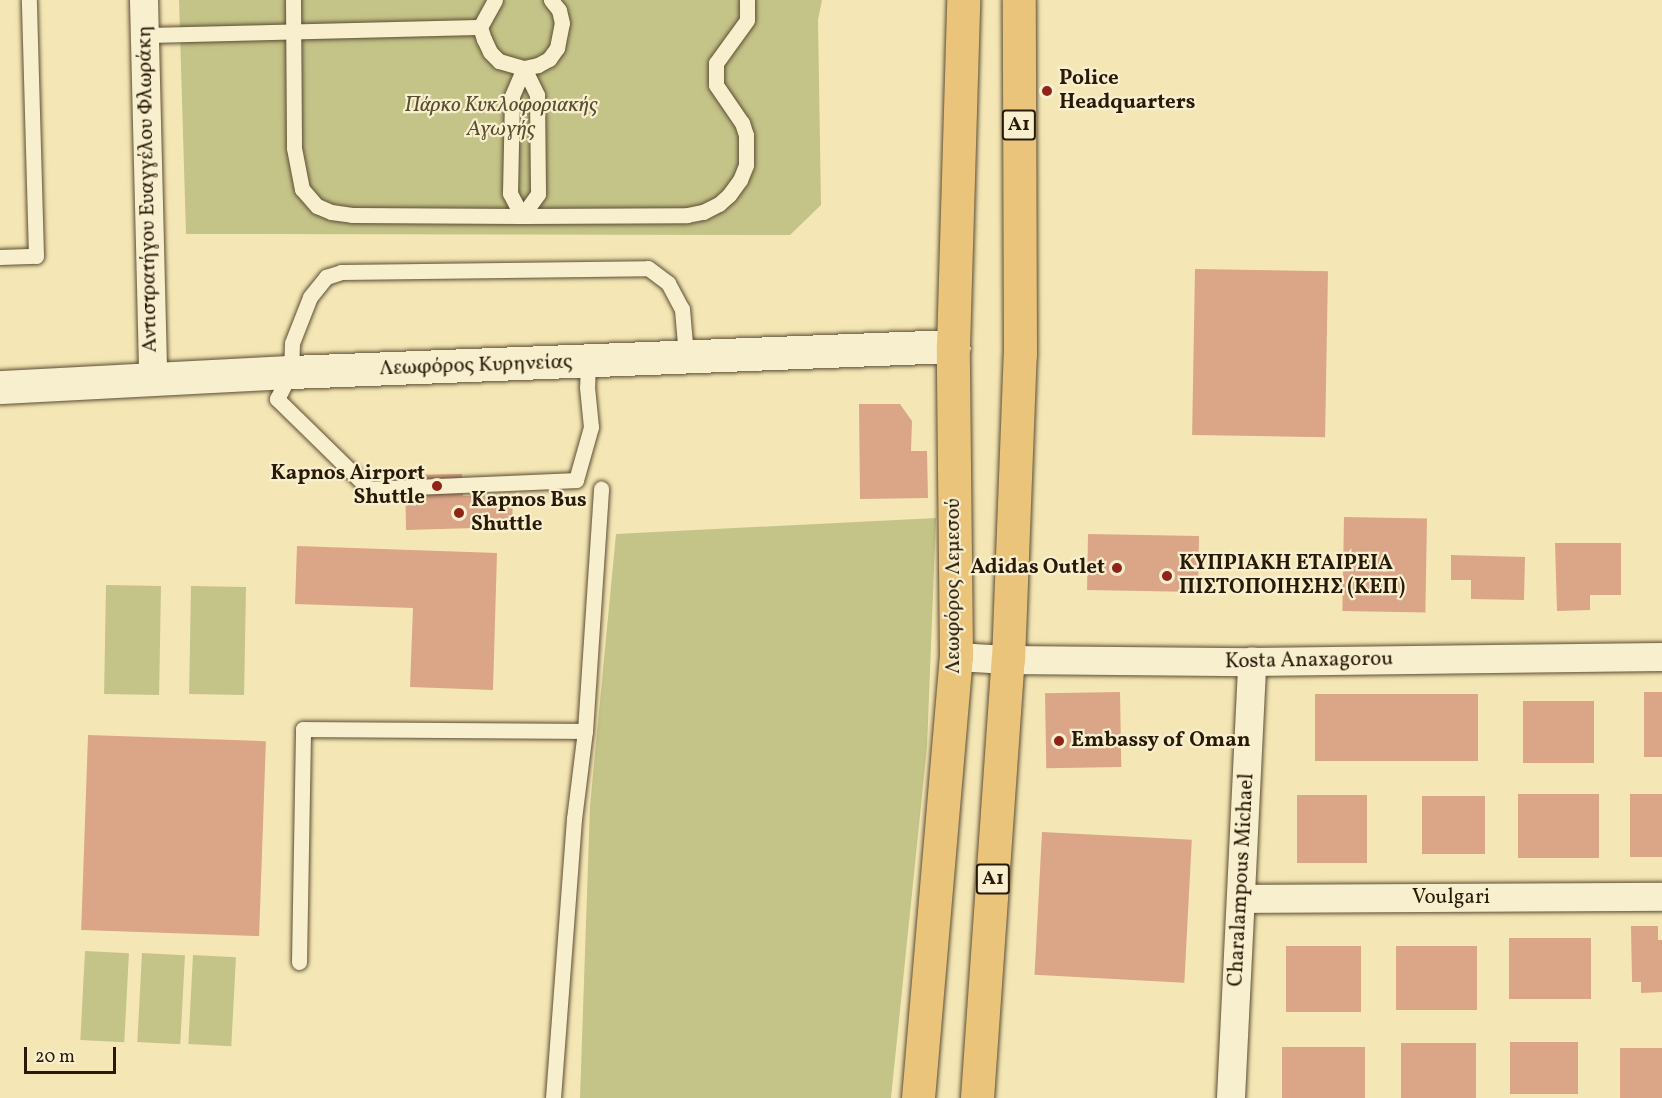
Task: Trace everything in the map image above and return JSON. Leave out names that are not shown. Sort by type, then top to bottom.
[{"type":"main road","name":"Λεωφόρος Λεμεσού","points":[[918,1098],[956,657],[953,346],[963,0]]},
{"type":"main road","name":"A1","points":[[977,1098],[1008,660],[1020,354],[1019,0]]},
{"type":"main road","name":"Λεωφόρος Κυρηνείας","points":[[0,387],[291,372],[953,346]]},
{"type":"street","name":"Αντιστρατήγου Ευαγγέλου Φλωράκη","points":[[144,0],[153,379]]},
{"type":"street","name":"Kosta Anaxagorou","points":[[956,657],[1008,660],[1252,662],[1662,657]]},
{"type":"street","name":"Charalampous Michael","points":[[1231,1098],[1252,662]]},
{"type":"street","name":"Voulgari","points":[[1241,899],[1662,897]]},
{"type":"lane","points":[[0,257],[36,256],[29,0]]},
{"type":"lane","points":[[293,0],[294,148],[297,173],[302,189],[317,206],[331,212],[352,215],[522,216],[687,215],[703,212],[724,199],[740,180],[746,165],[747,147],[742,123],[716,85],[716,63],[747,20],[747,0]]},
{"type":"lane","points":[[480,27],[495,0]]},
{"type":"lane","points":[[480,27],[490,52],[499,61],[524,68],[543,62],[557,48],[562,23],[559,10],[551,0]]},
{"type":"lane","points":[[145,35],[480,27]]},
{"type":"lane","points":[[522,216],[538,194],[537,95],[524,68]]},
{"type":"lane","points":[[522,216],[510,193],[512,96],[524,68]]},
{"type":"lane","points":[[588,362],[587,387],[591,427],[576,480],[369,489],[277,399],[291,372],[292,343],[310,297],[326,277],[359,270],[648,268],[668,283],[682,309],[686,356]]},
{"type":"lane","points":[[553,1098],[574,819],[585,731],[601,489]]},
{"type":"lane","points":[[299,963],[303,729],[585,731]]},
{"type":"green space","name":"Πάρκο Κυκλοφοριακής Αγωγής","points":[[179,0],[822,0],[818,20],[821,205],[790,235],[186,234]]},
{"type":"green space","points":[[936,518],[927,747],[891,1098],[580,1098],[590,806],[616,534]]},
{"type":"green space","points":[[106,585],[161,586],[159,695],[104,694]]},
{"type":"green space","points":[[191,586],[246,587],[244,695],[189,694]]},
{"type":"green space","points":[[85,951],[129,953],[124,1042],[80,1040]]},
{"type":"green space","points":[[142,953],[185,955],[180,1044],[137,1042]]},
{"type":"green space","points":[[193,955],[236,957],[231,1046],[188,1044]]},
{"type":"building","points":[[1195,269],[1328,271],[1325,437],[1192,435]]},
{"type":"building","points":[[859,404],[900,404],[912,421],[911,451],[927,451],[928,498],[860,499]]},
{"type":"building","name":"Kapnos Bus Shuttle","points":[[462,474],[463,496],[512,495],[513,527],[406,530],[405,475]]},
{"type":"building","points":[[1344,517],[1427,518],[1425,612],[1342,611]]},
{"type":"building","points":[[1088,534],[1199,536],[1198,592],[1087,590]]},
{"type":"building","points":[[1555,543],[1621,543],[1621,595],[1590,595],[1590,610],[1557,611]]},
{"type":"building","points":[[297,546],[497,553],[493,690],[410,687],[413,608],[295,604]]},
{"type":"building","points":[[1451,555],[1525,557],[1524,600],[1471,599],[1471,580],[1451,580]]},
{"type":"building","points":[[1120,692],[1121,767],[1046,768],[1045,693]]},
{"type":"building","points":[[1644,692],[1662,692],[1662,757],[1644,757]]},
{"type":"building","points":[[1315,694],[1478,694],[1478,761],[1315,761]]},
{"type":"building","points":[[1523,701],[1594,701],[1594,763],[1523,763]]},
{"type":"building","points":[[88,735],[266,741],[259,936],[81,930]]},
{"type":"building","points":[[1518,794],[1599,794],[1599,858],[1518,858]]},
{"type":"building","points":[[1630,794],[1662,794],[1662,857],[1630,857]]},
{"type":"building","points":[[1297,795],[1367,795],[1367,863],[1297,863]]},
{"type":"building","points":[[1422,796],[1485,796],[1485,854],[1422,854]]},
{"type":"building","points":[[1042,832],[1192,840],[1184,983],[1035,975]]},
{"type":"building","points":[[1631,926],[1658,926],[1658,940],[1662,940],[1662,992],[1641,993],[1641,982],[1632,982]]},
{"type":"building","points":[[1509,938],[1591,938],[1591,999],[1509,999]]},
{"type":"building","points":[[1286,946],[1361,946],[1361,1012],[1286,1012]]},
{"type":"building","points":[[1396,946],[1477,946],[1477,1010],[1396,1010]]},
{"type":"building","points":[[1510,1042],[1578,1042],[1578,1094],[1510,1094]]},
{"type":"building","points":[[1401,1043],[1476,1043],[1476,1098],[1401,1098]]},
{"type":"building","points":[[1282,1047],[1365,1047],[1365,1098],[1282,1098]]},
{"type":"building","points":[[1620,1048],[1662,1048],[1662,1098],[1620,1098]]},
{"type":"place","name":"Police Headquarters","points":[[1047,91]]},
{"type":"place","name":"Kapnos Airport Shuttle","points":[[437,486]]},
{"type":"place","name":"Kapnos Bus Shuttle","points":[[459,513]]},
{"type":"place","name":"Adidas Outlet","points":[[1117,568]]},
{"type":"place","name":"ΚΥΠΡΙΑΚΗ ΕΤΑΙΡΕΙΑ ΠΙΣΤΟΠΟΙΗΣΗΣ (ΚΕΠ)","points":[[1167,576]]},
{"type":"place","name":"Embassy of Oman","points":[[1059,741]]}]
